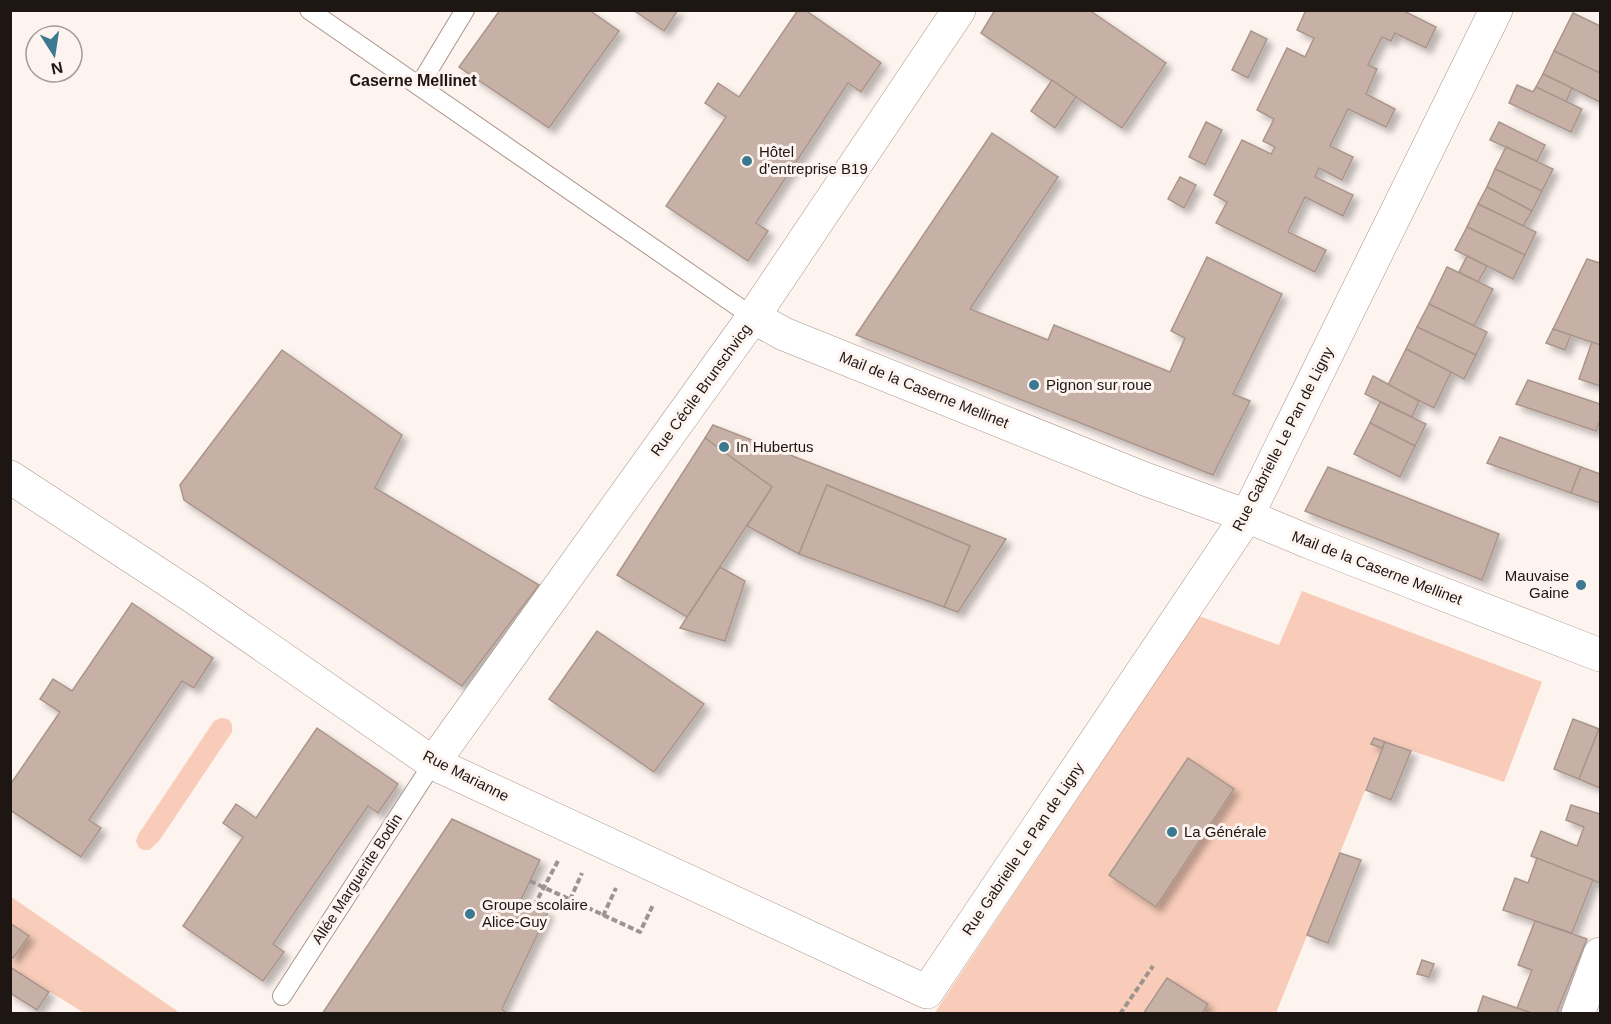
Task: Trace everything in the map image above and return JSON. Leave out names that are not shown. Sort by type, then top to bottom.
[{"type":"street","name":"Rue Cécile Brunschvicg","points":[[432,763],[753,317],[959,10]]},
{"type":"street","name":"Rue Gabrielle Le Pan de Ligny","points":[[927,992],[1247,516],[1496,10]]},
{"type":"street","name":"Mail de la Caserne Mellinet","points":[[753,317],[784,334],[1145,479],[1247,516],[1600,655]]},
{"type":"street","name":"Rue Marianne","points":[[10,477],[195,598],[432,763],[927,992]]},
{"type":"street","points":[[1578,1014],[1600,954]]},
{"type":"lane","name":"Mail de la Caserne Mellinet","points":[[309,10],[753,317]]},
{"type":"lane","points":[[419,86],[465,10]]},
{"type":"lane","name":"Allée Marguerite Bodin","points":[[282,996],[432,763]]},
{"type":"path","points":[[534,906],[574,829]]},
{"type":"path","points":[[557,862],[565,866]]},
{"type":"path","points":[[573,870],[589,876]]},
{"type":"path","points":[[570,900],[582,873]]},
{"type":"path","points":[[530,881],[640,932],[654,904],[644,900]]},
{"type":"path","points":[[606,884],[625,892]]},
{"type":"path","points":[[603,916],[616,888]]},
{"type":"path","points":[[1120,1014],[1153,966]]},
{"type":"shaded area","points":[[1302,591],[1542,682],[1504,782],[1374,738],[1372,744],[1382,748],[1276,1013],[934,1014],[1199,616],[1279,645]]},
{"type":"shaded area","points":[[221,718],[230,722],[232,732],[159,841],[149,850],[139,848],[136,841],[138,835],[214,721]]},
{"type":"shaded area","points":[[10,896],[180,1013],[84,1013],[11,967]]},
{"type":"building","points":[[500,10],[589,10],[619,31],[549,128],[459,67]]},
{"type":"building","points":[[633,10],[678,10],[664,31]]},
{"type":"building","name":"Hôtel d'entreprise B19","points":[[798,10],[805,10],[881,63],[861,92],[848,83],[756,223],[768,231],[748,261],[666,206],[726,117],[705,103],[718,83],[739,97]]},
{"type":"building","points":[[995,10],[1089,10],[1166,63],[1122,128],[981,33]]},
{"type":"building","points":[[1306,10],[1402,10],[1436,27],[1426,48],[1395,33],[1391,41],[1382,37],[1368,65],[1377,69],[1366,94],[1395,109],[1386,127],[1348,109],[1330,146],[1353,157],[1342,180],[1319,168],[1315,177],[1353,195],[1343,216],[1305,197],[1288,232],[1326,250],[1315,272],[1216,223],[1227,202],[1214,195],[1242,140],[1271,154],[1275,147],[1263,141],[1274,119],[1257,110],[1287,48],[1305,57],[1314,38],[1297,30]]},
{"type":"building","points":[[1573,13],[1600,26],[1599,73],[1554,51]]},
{"type":"building","points":[[1251,31],[1267,39],[1248,78],[1232,70]]},
{"type":"building","points":[[1554,51],[1600,73],[1600,102],[1543,74]]},
{"type":"building","points":[[1543,74],[1572,88],[1566,102],[1536,87]]},
{"type":"building","points":[[1052,80],[1076,97],[1055,128],[1031,111]]},
{"type":"building","points":[[1517,85],[1533,92],[1536,87],[1582,109],[1571,132],[1509,103]]},
{"type":"building","points":[[1206,122],[1222,130],[1205,165],[1189,157]]},
{"type":"building","points":[[1499,122],[1545,145],[1537,161],[1490,140]]},
{"type":"building","points":[[992,133],[1058,177],[970,309],[1048,340],[1054,325],[1170,372],[1185,338],[1171,331],[1207,257],[1282,294],[1233,394],[1250,401],[1213,475],[856,335]]},
{"type":"building","points":[[1506,147],[1553,169],[1542,191],[1495,169]]},
{"type":"building","points":[[1495,169],[1542,191],[1532,211],[1487,187]]},
{"type":"building","points":[[1180,177],[1196,185],[1184,208],[1168,199]]},
{"type":"building","points":[[1487,187],[1532,211],[1523,226],[1478,204]]},
{"type":"building","points":[[1478,204],[1536,232],[1525,255],[1467,227]]},
{"type":"building","points":[[1467,227],[1525,255],[1513,279],[1455,250]]},
{"type":"building","points":[[1467,256],[1487,266],[1478,282],[1459,272]]},
{"type":"building","points":[[1587,259],[1600,263],[1600,345],[1553,329]]},
{"type":"building","points":[[1447,267],[1493,289],[1474,326],[1429,304]]},
{"type":"building","points":[[1429,304],[1487,332],[1476,355],[1417,327]]},
{"type":"building","points":[[1417,327],[1476,355],[1464,379],[1406,349]]},
{"type":"building","points":[[1553,329],[1571,335],[1565,350],[1546,343]]},
{"type":"building","points":[[1592,342],[1600,345],[1600,386],[1579,379]]},
{"type":"building","points":[[1406,349],[1451,372],[1434,408],[1388,385]]},
{"type":"building","points":[[282,350],[402,435],[375,488],[539,585],[462,686],[184,500],[180,485]]},
{"type":"building","points":[[1373,376],[1419,401],[1412,417],[1365,394]]},
{"type":"building","points":[[1528,380],[1600,404],[1600,420],[1596,431],[1516,404]]},
{"type":"building","points":[[1380,402],[1426,424],[1415,446],[1370,423]]},
{"type":"building","points":[[1370,423],[1415,446],[1400,477],[1354,454]]},
{"type":"building","points":[[713,425],[1006,539],[958,612],[944,607],[970,546],[827,485],[799,554],[747,526],[772,487],[705,438]]},
{"type":"building","points":[[1500,437],[1581,467],[1571,493],[1487,463]]},
{"type":"building","points":[[705,438],[772,487],[687,617],[617,575]]},
{"type":"building","points":[[1328,467],[1499,534],[1482,580],[1305,511]]},
{"type":"building","points":[[1581,467],[1600,474],[1600,503],[1571,493]]},
{"type":"building","points":[[827,485],[970,546],[944,607],[799,554]]},
{"type":"building","points":[[720,567],[745,581],[725,641],[680,628]]},
{"type":"building","points":[[132,603],[213,658],[194,688],[182,681],[89,820],[101,828],[81,857],[10,810],[10,785],[60,712],[40,699],[53,679],[72,691]]},
{"type":"building","points":[[597,631],[704,704],[654,772],[549,699]]},
{"type":"building","points":[[1573,719],[1599,729],[1579,779],[1554,769]]},
{"type":"building","points":[[317,728],[398,784],[378,813],[368,806],[273,944],[284,952],[263,981],[183,926],[243,837],[223,823],[236,804],[256,818]]},
{"type":"building","points":[[1600,730],[1600,788],[1579,779]]},
{"type":"building","points":[[1374,738],[1385,742],[1382,748],[1371,744]]},
{"type":"building","points":[[1385,742],[1411,751],[1391,800],[1366,790]]},
{"type":"building","name":"La Générale","points":[[1188,758],[1234,789],[1156,907],[1109,875]]},
{"type":"building","points":[[1571,805],[1600,814],[1600,883],[1531,856],[1541,831],[1577,846],[1584,827],[1566,820]]},
{"type":"building","name":"Groupe scolaire Alice-Guy","points":[[452,819],[540,860],[521,900],[548,912],[502,1009],[508,1014],[322,1014]]},
{"type":"building","points":[[1340,853],[1361,860],[1328,943],[1307,935]]},
{"type":"building","points":[[1537,858],[1593,880],[1572,933],[1503,910],[1515,878],[1528,883]]},
{"type":"building","points":[[1535,921],[1587,939],[1556,1014],[1535,1014],[1517,1008],[1532,970],[1518,965]]},
{"type":"building","points":[[10,923],[29,936],[13,958],[10,956]]},
{"type":"building","points":[[1422,960],[1434,964],[1429,977],[1417,974]]},
{"type":"building","points":[[10,967],[49,992],[37,1010],[10,993]]},
{"type":"building","points":[[1167,978],[1208,1004],[1202,1014],[1143,1014]]},
{"type":"building","points":[[1483,996],[1526,1011],[1525,1014],[1477,1014]]},
{"type":"place","name":"Hôtel d'entreprise B19","points":[[747,161]]},
{"type":"place","name":"Pignon sur roue","points":[[1034,385]]},
{"type":"place","name":"In Hubertus","points":[[724,447]]},
{"type":"place","name":"Mauvaise Gaine","points":[[1581,585]]},
{"type":"place","name":"La Générale","points":[[1172,832]]},
{"type":"place","name":"Groupe scolaire Alice-Guy","points":[[470,914]]},
{"type":"district","name":"Caserne Mellinet","points":[[413,80]]}]
